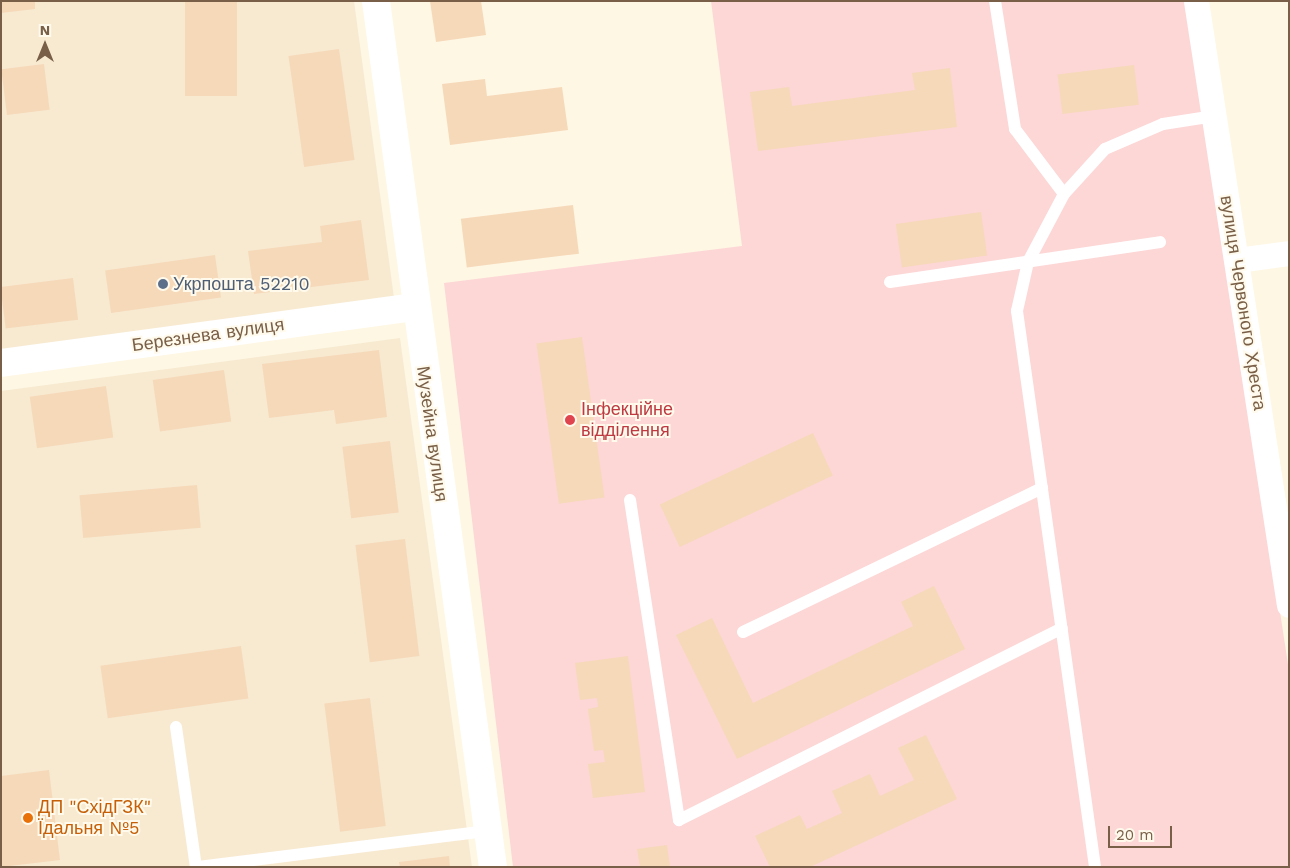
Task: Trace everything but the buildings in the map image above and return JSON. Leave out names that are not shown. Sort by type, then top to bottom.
[{"type":"street","name":"Музейна вулиця","points":[[376,1],[415,307],[493,867]]},
{"type":"street","name":"вулиця Червоного Хреста","points":[[1196,1],[1289,605]]},
{"type":"street","points":[[1236,260],[1289,253]]},
{"type":"street","name":"Березнева вулиця","points":[[1,363],[415,307]]},
{"type":"lane","points":[[995,1],[1015,129],[1064,194]]},
{"type":"lane","points":[[1095,867],[1017,311],[1028,262],[1064,194],[1105,149],[1163,124],[1214,116]]},
{"type":"lane","points":[[890,282],[1160,242]]},
{"type":"lane","points":[[743,632],[1042,488]]},
{"type":"lane","points":[[630,500],[679,820],[1062,628]]},
{"type":"lane","points":[[176,727],[197,867],[488,831]]},
{"type":"shaded area","points":[[1,1],[354,1],[394,298],[1,351]]},
{"type":"shaded area","points":[[711,1],[1187,1],[1289,671],[1289,867],[513,867],[444,283],[742,246]]},
{"type":"shaded area","points":[[400,338],[472,867],[1,867],[1,391]]},
{"type":"place","name":"Укрпошта 52210","points":[[163,284]]},
{"type":"place","name":"Інфекційне відділення","points":[[570,420]]},
{"type":"place","name":"ДП \"СхідГЗК\" Їдальня №5","points":[[28,818]]}]
